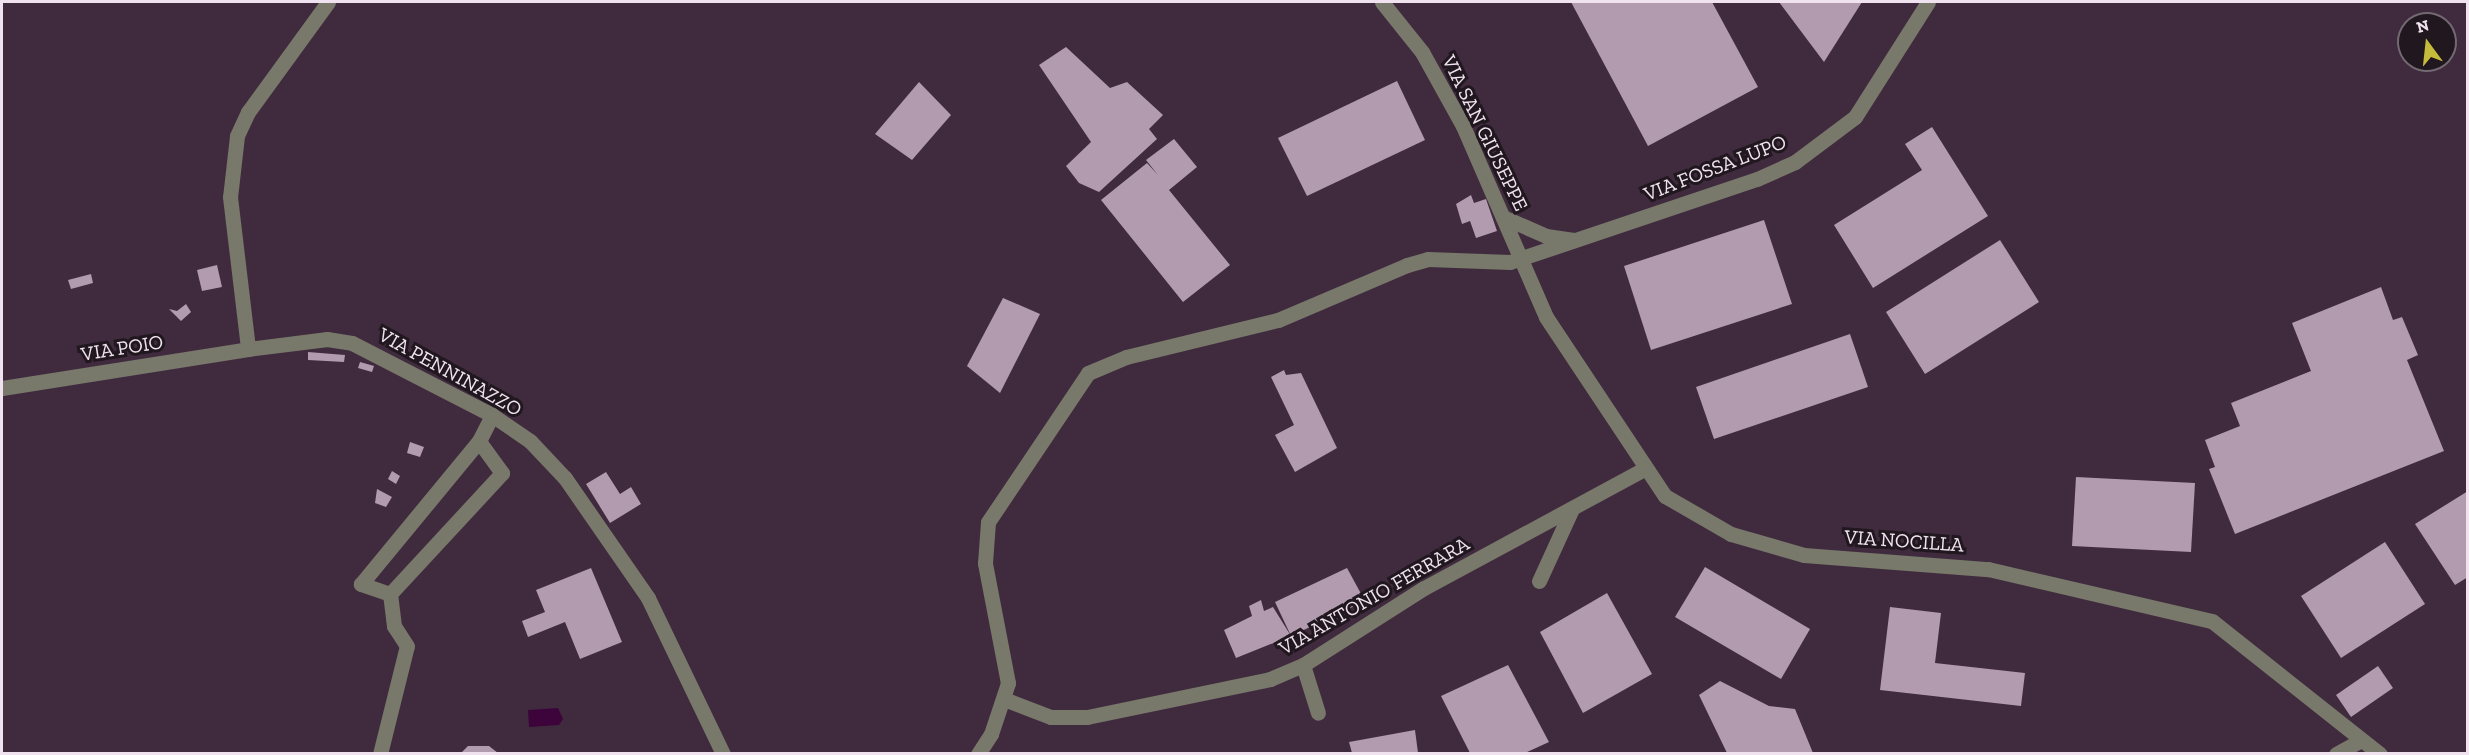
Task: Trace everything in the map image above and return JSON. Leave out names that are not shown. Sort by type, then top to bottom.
[{"type":"street","points":[[248,348],[230,197],[237,136],[248,112],[328,2]]},
{"type":"street","name":"VIA SAN GIUSEPPE","points":[[1383,2],[1422,52],[1503,217],[1519,260]]},
{"type":"street","name":"VIA FOSSA LUPO","points":[[1004,699],[1006,657],[985,563],[985,532],[995,506],[1088,373],[1126,357],[1278,320],[1428,259],[1488,265],[1519,260],[1796,162],[1855,117],[1928,2]]},
{"type":"street","points":[[1503,217],[1546,236],[1580,240]]},
{"type":"street","name":"VIA NOCILLA","points":[[1519,260],[1546,317],[1644,469],[1665,496],[1694,517],[1731,534],[1804,555],[1988,569],[2212,621],[2361,741],[2380,753]]},
{"type":"street","name":"VIA PENNINAZZO","points":[[248,348],[327,339],[352,343],[492,415],[552,462],[641,589],[683,660],[723,753]]},
{"type":"street","name":"VIA POIO","points":[[2,388],[248,348]]},
{"type":"street","points":[[390,594],[361,584],[479,441],[492,415]]},
{"type":"street","points":[[380,753],[407,646],[394,626],[390,594],[502,473],[479,441]]},
{"type":"street","name":"VIA ANTONIO FERRARA","points":[[1004,699],[1051,717],[1087,717],[1216,692],[1303,665],[1424,588],[1571,511],[1644,469]]},
{"type":"street","points":[[1539,581],[1571,511]]},
{"type":"street","points":[[1303,665],[1318,713]]},
{"type":"street","points":[[978,753],[1004,699]]},
{"type":"street","points":[[2337,753],[2361,741]]},
{"type":"shaded area","points":[[558,708],[563,719],[559,725],[529,727],[528,710]]},
{"type":"building","points":[[1571,2],[1712,2],[1758,87],[1648,146]]},
{"type":"building","points":[[1779,2],[1862,2],[1824,62]]},
{"type":"building","points":[[1066,47],[1110,88],[1127,82],[1163,115],[1149,129],[1157,139],[1099,192],[1079,183],[1066,166],[1091,142],[1039,65]]},
{"type":"building","points":[[1397,81],[1425,140],[1307,196],[1278,138]]},
{"type":"building","points":[[919,82],[951,115],[912,160],[875,134]]},
{"type":"building","points":[[1932,127],[1988,216],[1873,288],[1834,225],[1922,170],[1905,144]]},
{"type":"building","points":[[1174,139],[1197,167],[1169,190],[1230,265],[1183,302],[1101,200],[1147,163],[1158,175],[1146,160]]},
{"type":"building","points":[[1471,195],[1474,203],[1486,199],[1497,231],[1476,238],[1470,221],[1462,224],[1456,204]]},
{"type":"building","points":[[1764,220],[1792,304],[1651,350],[1624,266]]},
{"type":"building","points":[[2000,240],[2039,302],[1925,374],[1886,312]]},
{"type":"building","points":[[217,265],[222,287],[202,291],[197,270]]},
{"type":"building","points":[[91,274],[93,283],[71,289],[68,280]]},
{"type":"building","points":[[2381,287],[2393,320],[2402,317],[2418,355],[2407,360],[2444,451],[2235,534],[2209,469],[2215,467],[2205,440],[2240,426],[2231,403],[2311,371],[2292,323]]},
{"type":"building","points":[[1003,298],[1040,314],[1000,393],[967,366]]},
{"type":"building","points":[[186,304],[191,312],[181,321],[169,309],[177,311]]},
{"type":"building","points":[[1850,334],[1868,387],[1714,439],[1696,387]]},
{"type":"building","points":[[415,348],[422,351],[420,357],[412,355]]},
{"type":"building","points":[[308,352],[345,355],[344,362],[308,360]]},
{"type":"building","points":[[360,362],[374,366],[372,372],[358,368]]},
{"type":"building","points":[[1284,370],[1286,375],[1301,373],[1337,448],[1295,472],[1275,435],[1294,425],[1271,377]]},
{"type":"building","points":[[410,442],[424,447],[420,457],[407,453]]},
{"type":"building","points":[[392,471],[400,476],[396,484],[388,479]]},
{"type":"building","points":[[606,472],[620,494],[631,487],[641,504],[610,523],[586,484]]},
{"type":"building","points":[[2076,477],[2195,483],[2191,552],[2072,546]]},
{"type":"building","points":[[377,489],[392,497],[386,507],[375,503]]},
{"type":"building","points":[[2468,491],[2468,577],[2455,585],[2415,524]]},
{"type":"building","points":[[2385,542],[2425,604],[2341,658],[2301,596]]},
{"type":"building","points":[[1705,567],[1810,629],[1781,679],[1675,617]]},
{"type":"building","points":[[591,568],[622,642],[580,659],[565,622],[528,637],[522,621],[545,612],[536,590]]},
{"type":"building","points":[[1347,568],[1365,601],[1291,636],[1275,602]]},
{"type":"building","points":[[1607,593],[1652,674],[1583,713],[1540,632]]},
{"type":"building","points":[[1261,600],[1264,611],[1273,607],[1291,636],[1236,658],[1224,630],[1252,616],[1249,606]]},
{"type":"building","points":[[1890,607],[1941,613],[1935,663],[2025,673],[2021,706],[1880,690]]},
{"type":"building","points":[[1508,665],[1549,742],[1525,753],[1470,753],[1441,696]]},
{"type":"building","points":[[2378,666],[2393,688],[2351,717],[2336,695]]},
{"type":"building","points":[[1720,681],[1769,706],[1795,709],[1813,753],[1727,753],[1699,695]]},
{"type":"building","points":[[1415,730],[1418,753],[1352,753],[1349,742]]},
{"type":"building","points":[[468,746],[489,746],[498,753],[461,753]]}]
